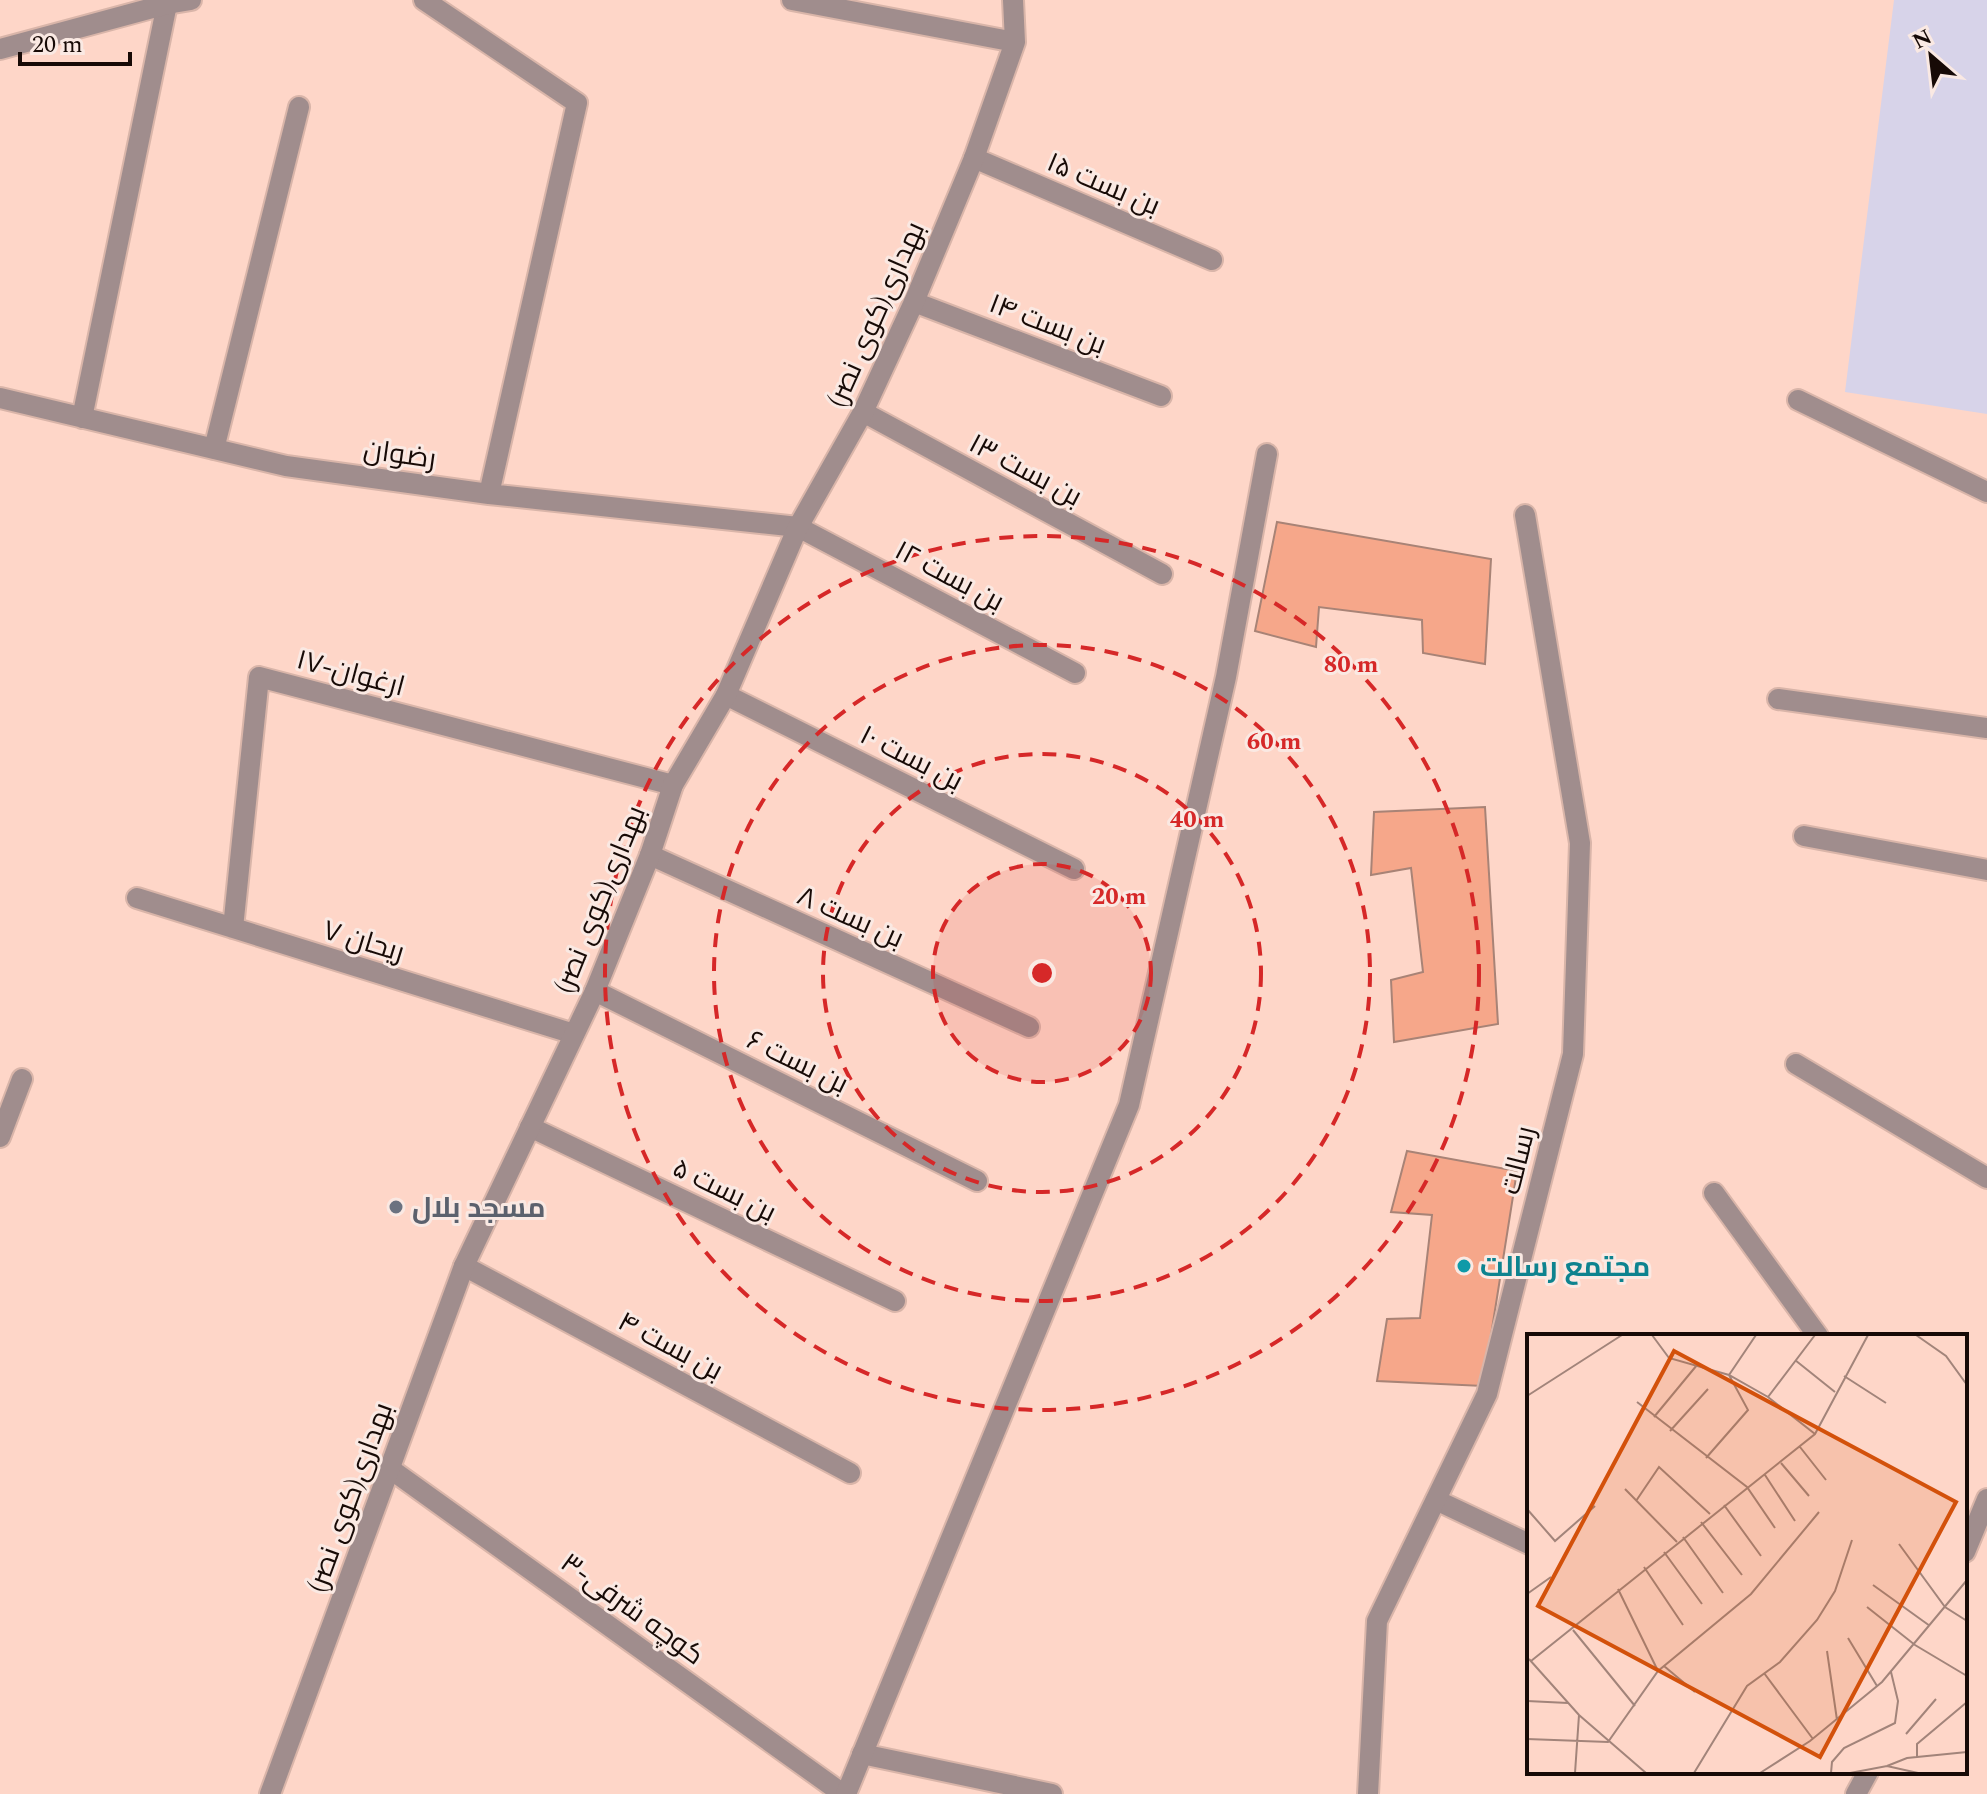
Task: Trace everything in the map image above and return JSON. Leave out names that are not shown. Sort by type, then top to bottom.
[{"type":"street","points":[[0,49],[191,0]]},
{"type":"street","points":[[424,0],[577,103],[489,494]]},
{"type":"street","points":[[792,0],[1015,42],[1013,0]]},
{"type":"street","points":[[82,418],[167,4]]},
{"type":"street","name":"بهداری(کوی نصر)","points":[[270,1794],[464,1266],[595,991],[650,855],[673,785],[726,695],[798,527],[863,412],[914,302],[974,158],[1015,42]]},
{"type":"street","points":[[214,449],[299,107]]},
{"type":"street","name":"بن بست ۱۵","points":[[974,158],[1212,260]]},
{"type":"street","name":"بن بست ۱۴","points":[[914,302],[1161,396]]},
{"type":"street","name":"رضوان","points":[[0,398],[286,466],[489,494],[798,527]]},
{"type":"street","points":[[1798,400],[1987,492]]},
{"type":"street","name":"بن بست ۱۳","points":[[863,412],[1162,574]]},
{"type":"street","points":[[845,1794],[1129,1105],[1226,677],[1267,454]]},
{"type":"street","name":"رسالت","points":[[1368,1794],[1377,1621],[1487,1394],[1573,1054],[1580,843],[1525,515]]},
{"type":"street","name":"بن بست ۱۲","points":[[798,527],[1075,673]]},
{"type":"street","name":"ارغوان-۱۷","points":[[233,928],[259,677],[673,785]]},
{"type":"street","name":"بن بست ۱۰","points":[[726,695],[1074,869]]},
{"type":"street","points":[[1778,699],[1987,728]]},
{"type":"street","points":[[1804,836],[1987,870]]},
{"type":"street","name":"بن بست ۸","points":[[650,855],[1029,1027]]},
{"type":"street","name":"ریحان ۷","points":[[137,898],[574,1034]]},
{"type":"street","name":"بن بست ۶","points":[[595,991],[977,1181]]},
{"type":"street","points":[[1796,1064],[1987,1178]]},
{"type":"street","points":[[0,1137],[22,1079]]},
{"type":"street","name":"بن بست ۵","points":[[530,1127],[895,1301]]},
{"type":"street","points":[[1714,1193],[1817,1334]]},
{"type":"street","name":"بن بست ۴","points":[[464,1266],[850,1473]]},
{"type":"street","name":"کوچه شرفی-۳","points":[[389,1468],[845,1794]]},
{"type":"street","points":[[1967,1543],[1987,1499]]},
{"type":"street","points":[[1436,1500],[1527,1543]]},
{"type":"street","points":[[862,1754],[1052,1794]]},
{"type":"street","points":[[1856,1794],[1867,1774]]},
{"type":"shaded area","points":[[1894,0],[1987,0],[1987,414],[1845,392]]},
{"type":"building","points":[[1277,522],[1491,559],[1485,664],[1423,653],[1422,620],[1319,607],[1316,647],[1255,631]]},
{"type":"building","points":[[1485,807],[1498,1024],[1394,1042],[1391,980],[1423,972],[1411,868],[1371,875],[1374,812]]},
{"type":"building","name":"مجتمع رسالت","points":[[1407,1151],[1517,1171],[1483,1386],[1377,1381],[1387,1319],[1420,1318],[1432,1215],[1391,1212]]},
{"type":"place","name":"مسجد بلال","points":[[396,1207]]},
{"type":"place","name":"مجتمع رسالت","points":[[1464,1266]]}]
